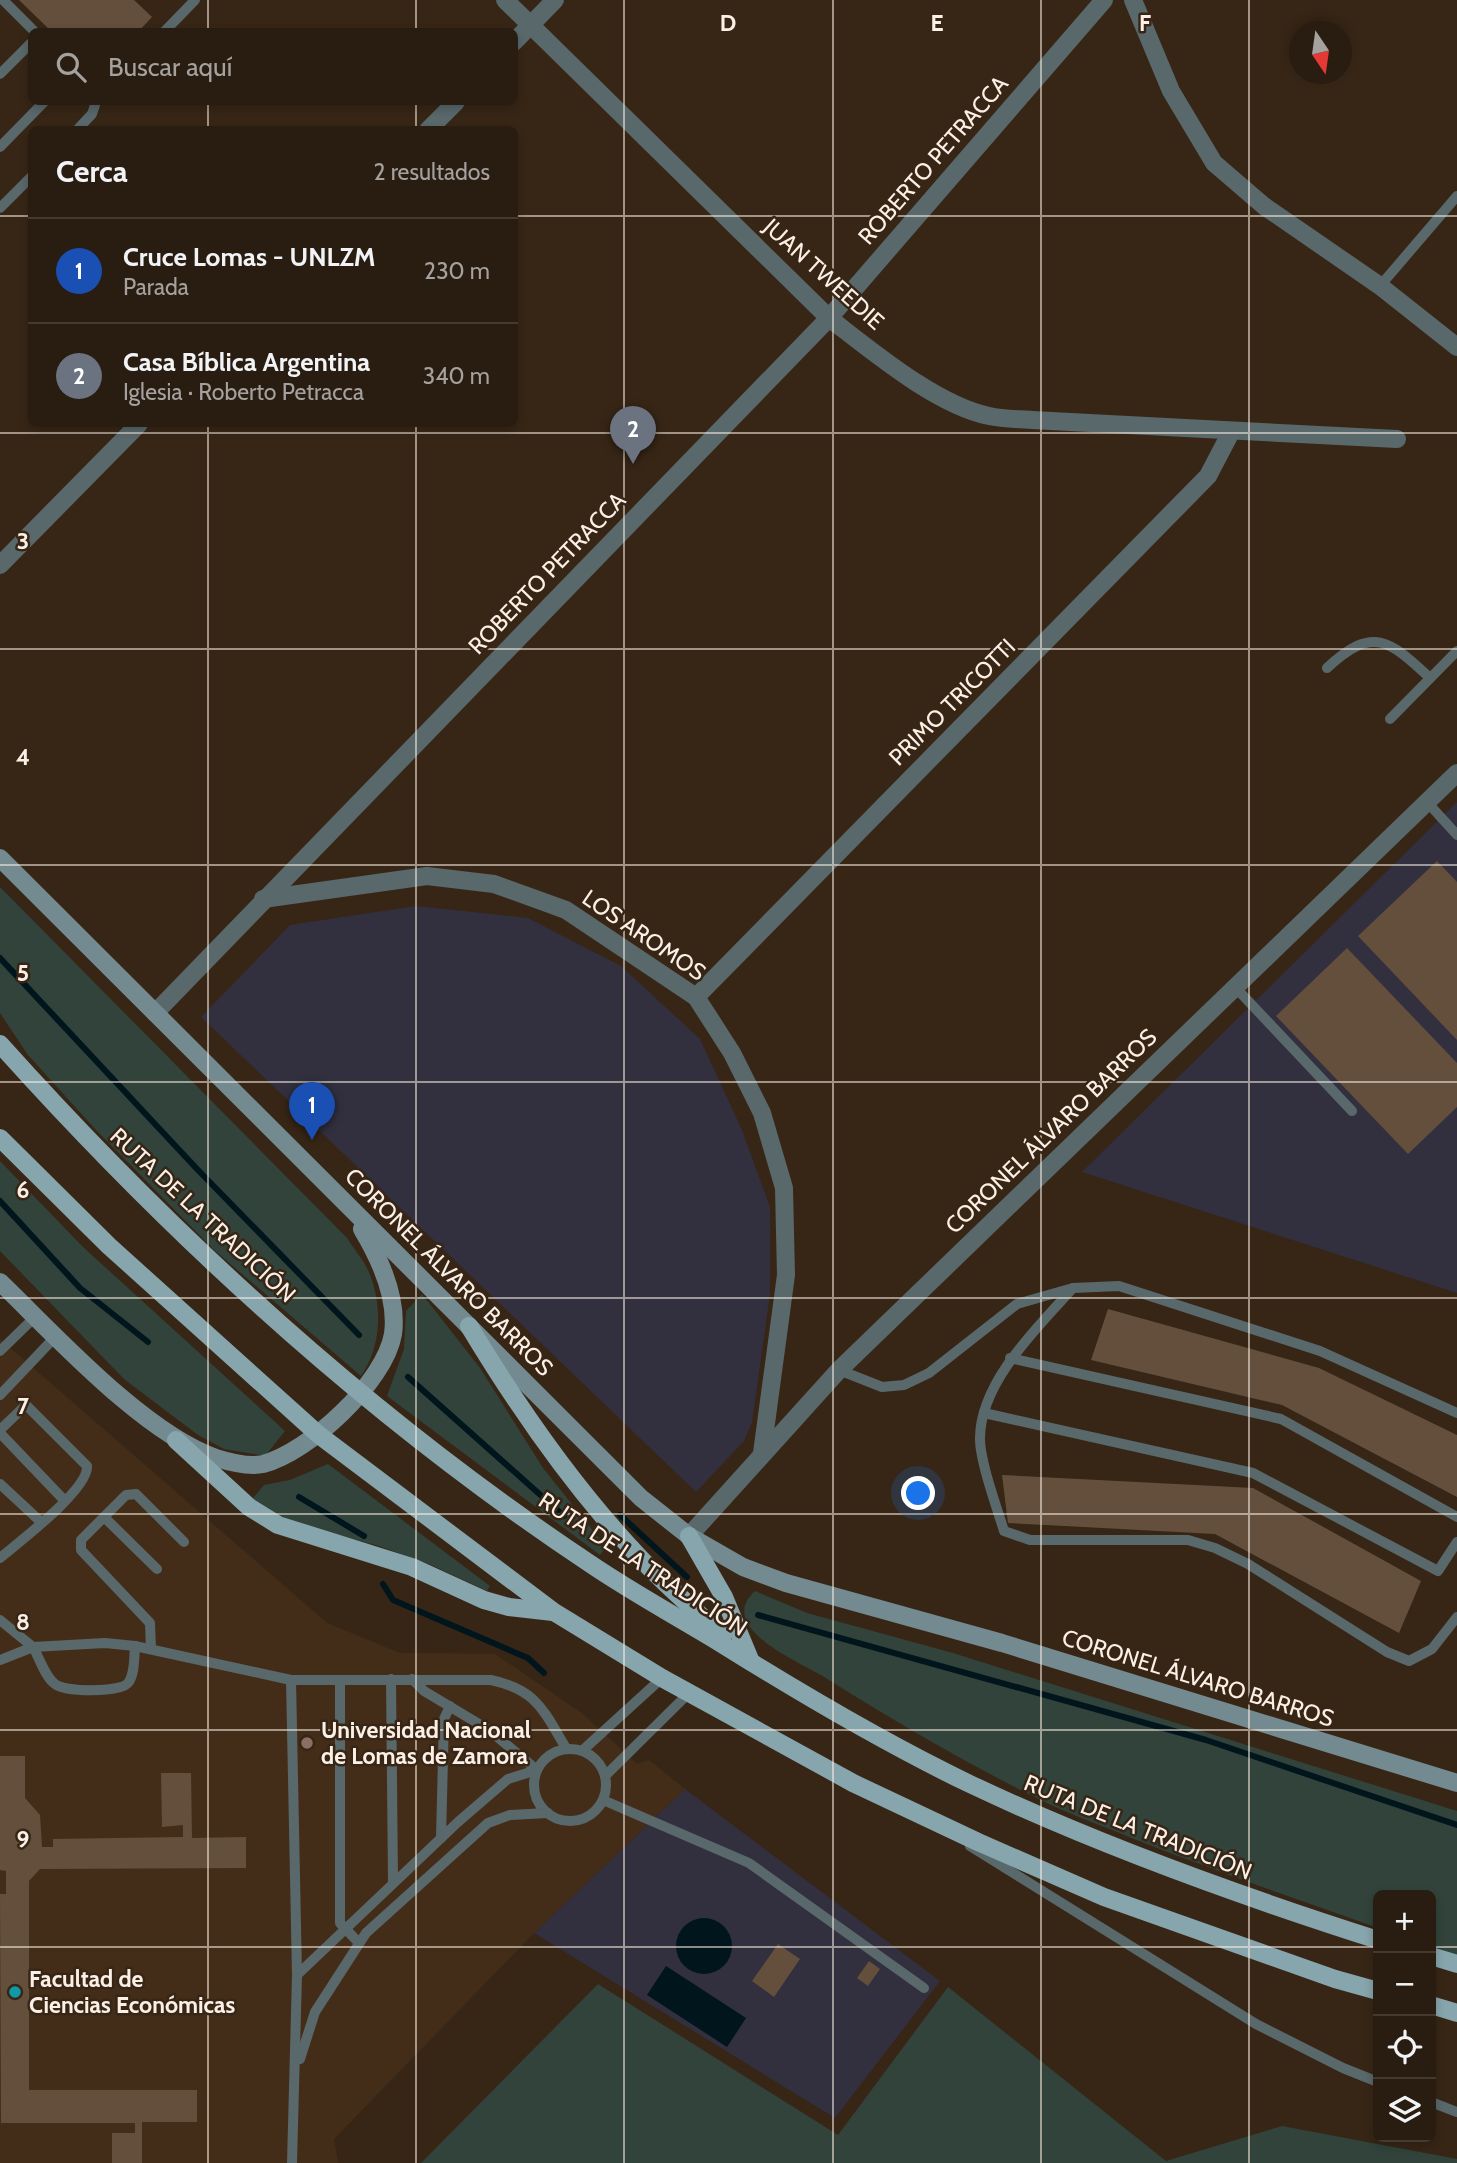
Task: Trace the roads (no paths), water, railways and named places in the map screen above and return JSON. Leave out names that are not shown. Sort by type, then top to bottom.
[{"type":"main road","name":"CORONEL ÁLVARO BARROS","points":[[0,858],[641,1499],[689,1536],[743,1567],[786,1583],[1002,1643],[1457,1783]]},
{"type":"main road","points":[[0,1037],[16,1062]]},
{"type":"main road","name":"RUTA DE LA TRADICIÓN","points":[[0,1044],[155,1209],[360,1392],[471,1478],[589,1563],[846,1720],[970,1784],[1066,1828],[1185,1875],[1373,1938]]},
{"type":"main road","points":[[0,1138],[108,1246],[319,1436],[554,1612],[662,1678],[853,1783],[911,1810],[1104,1897],[1335,1979],[1373,1990]]},
{"type":"main road","points":[[176,1440],[216,1458],[260,1465],[289,1454],[319,1436],[360,1392],[386,1357],[393,1333],[390,1292],[377,1254],[342,1200]]},
{"type":"main road","points":[[0,1282],[92,1371],[176,1440],[249,1507],[278,1525],[412,1567],[497,1604],[554,1612]]},
{"type":"main road","points":[[469,1326],[537,1431],[585,1496],[631,1549],[751,1662]]},
{"type":"main road","points":[[689,1536],[724,1597],[751,1662]]},
{"type":"main road","points":[[1436,1958],[1457,1964]]},
{"type":"main road","points":[[1436,2006],[1457,2012]]},
{"type":"street","name":"JUAN TWEEDIE","points":[[505,0],[829,318],[887,363],[949,400],[988,416],[1231,432],[1397,439]]},
{"type":"street","points":[[518,38],[555,0]]},
{"type":"street","name":"ROBERTO PETRACCA","points":[[155,1013],[829,318],[1104,0]]},
{"type":"street","points":[[1133,0],[1171,91],[1214,163],[1264,206],[1380,286],[1457,348]]},
{"type":"street","points":[[432,126],[453,105]]},
{"type":"street","points":[[0,565],[136,427]]},
{"type":"street","name":"PRIMO TRICOTTI","points":[[696,997],[1208,477],[1231,432]]},
{"type":"street","name":"CORONEL ÁLVARO BARROS","points":[[689,1536],[839,1370],[1457,773]]},
{"type":"street","name":"LOS AROMOS","points":[[263,899],[427,876],[494,884],[566,910],[696,997],[732,1053],[762,1113],[784,1188],[786,1275],[762,1453]]},
{"type":"lane","points":[[168,28],[195,0]]},
{"type":"lane","points":[[2,1],[31,28]]},
{"type":"lane","points":[[0,74],[28,46]]},
{"type":"lane","points":[[0,147],[41,105]]},
{"type":"lane","points":[[81,126],[92,114],[95,105]]},
{"type":"lane","points":[[0,208],[28,180]]},
{"type":"lane","points":[[1380,286],[1457,196]]},
{"type":"lane","points":[[1327,668],[1348,648],[1381,643],[1400,650],[1430,678]]},
{"type":"lane","points":[[1390,719],[1457,651]]},
{"type":"lane","points":[[1427,802],[1457,835]]},
{"type":"lane","points":[[1235,987],[1352,1111]]},
{"type":"lane","points":[[839,1370],[882,1387],[904,1385],[929,1373],[989,1323],[1017,1304],[1073,1288],[1119,1286],[1320,1350],[1457,1413]]},
{"type":"lane","points":[[1073,1288],[1010,1358],[984,1413],[979,1438],[1004,1531],[1030,1540],[1188,1540],[1215,1548],[1248,1563],[1387,1652],[1409,1661],[1432,1649],[1457,1617]]},
{"type":"lane","points":[[0,1352],[36,1317]]},
{"type":"lane","points":[[0,1395],[56,1336]]},
{"type":"lane","points":[[1010,1358],[1281,1419],[1457,1517]]},
{"type":"lane","points":[[0,1558],[41,1522],[82,1483],[88,1473],[87,1466],[26,1405],[0,1431],[64,1500]]},
{"type":"lane","points":[[984,1413],[1253,1473],[1438,1571],[1457,1542]]},
{"type":"lane","points":[[0,1484],[41,1522]]},
{"type":"lane","points":[[152,1649],[150,1623],[81,1550],[81,1540],[126,1494],[136,1494],[184,1542]]},
{"type":"lane","points":[[104,1517],[157,1569]]},
{"type":"lane","points":[[0,1620],[33,1647],[51,1680],[64,1690],[120,1688],[128,1683],[132,1675],[135,1646]]},
{"type":"lane","points":[[0,1660],[33,1647],[105,1643],[152,1649],[291,1680],[491,1680],[514,1685],[536,1702],[566,1748]]},
{"type":"lane","points":[[583,1750],[662,1678]]},
{"type":"lane","points":[[391,1679],[393,1881]]},
{"type":"lane","points":[[412,1679],[424,1691],[489,1730],[537,1770]]},
{"type":"lane","points":[[291,1680],[297,1975],[292,2163]]},
{"type":"lane","points":[[340,1681],[340,1923],[343,1930],[359,1943]]},
{"type":"lane","points":[[606,1775],[690,1692]]},
{"type":"lane","points":[[441,1838],[444,1719],[450,1706]]},
{"type":"lane","points":[[296,2071],[315,2012],[359,1943],[374,1926],[474,1836],[496,1818],[548,1814],[565,1821],[583,1819],[598,1808],[607,1788],[606,1775],[596,1760],[583,1750],[566,1748],[548,1755],[537,1770],[534,1789],[536,1798],[548,1814]]},
{"type":"lane","points":[[297,1975],[393,1881],[508,1779],[537,1770]]},
{"type":"lane","points":[[603,1800],[749,1863],[924,1988]]},
{"type":"lane","points":[[911,1810],[1256,2024],[1342,2068],[1373,2080]]},
{"type":"lane","points":[[458,1822],[474,1836]]},
{"type":"lane","points":[[1436,2104],[1457,2112]]},
{"type":"water","points":[[698,1918],[710,1918],[720,1922],[728,1930],[732,1946],[728,1962],[720,1970],[710,1974],[698,1974],[688,1970],[680,1962],[676,1952],[676,1940],[680,1930],[688,1922]]},
{"type":"water","points":[[666,1966],[746,2018],[727,2047],[647,1995]]},
{"type":"waterway","points":[[0,958],[197,1169],[359,1335]]},
{"type":"waterway","points":[[0,1201],[80,1288],[148,1342]]},
{"type":"waterway","points":[[408,1377],[564,1516]]},
{"type":"waterway","points":[[299,1497],[364,1536]]},
{"type":"waterway","points":[[620,1515],[687,1577]]},
{"type":"waterway","points":[[383,1584],[393,1600],[528,1658],[544,1673]]},
{"type":"waterway","points":[[758,1615],[1206,1740],[1457,1825]]},
{"type":"place","name":"Casa Bíblica Argentina","points":[[633,464]]},
{"type":"place","name":"Cruce Lomas - UNLZM","points":[[312,1140]]},
{"type":"place","name":"Universidad Nacional de Lomas de Zamora","points":[[307,1743]]},
{"type":"place","name":"Facultad de Ciencias Económicas","points":[[15,1992]]}]
